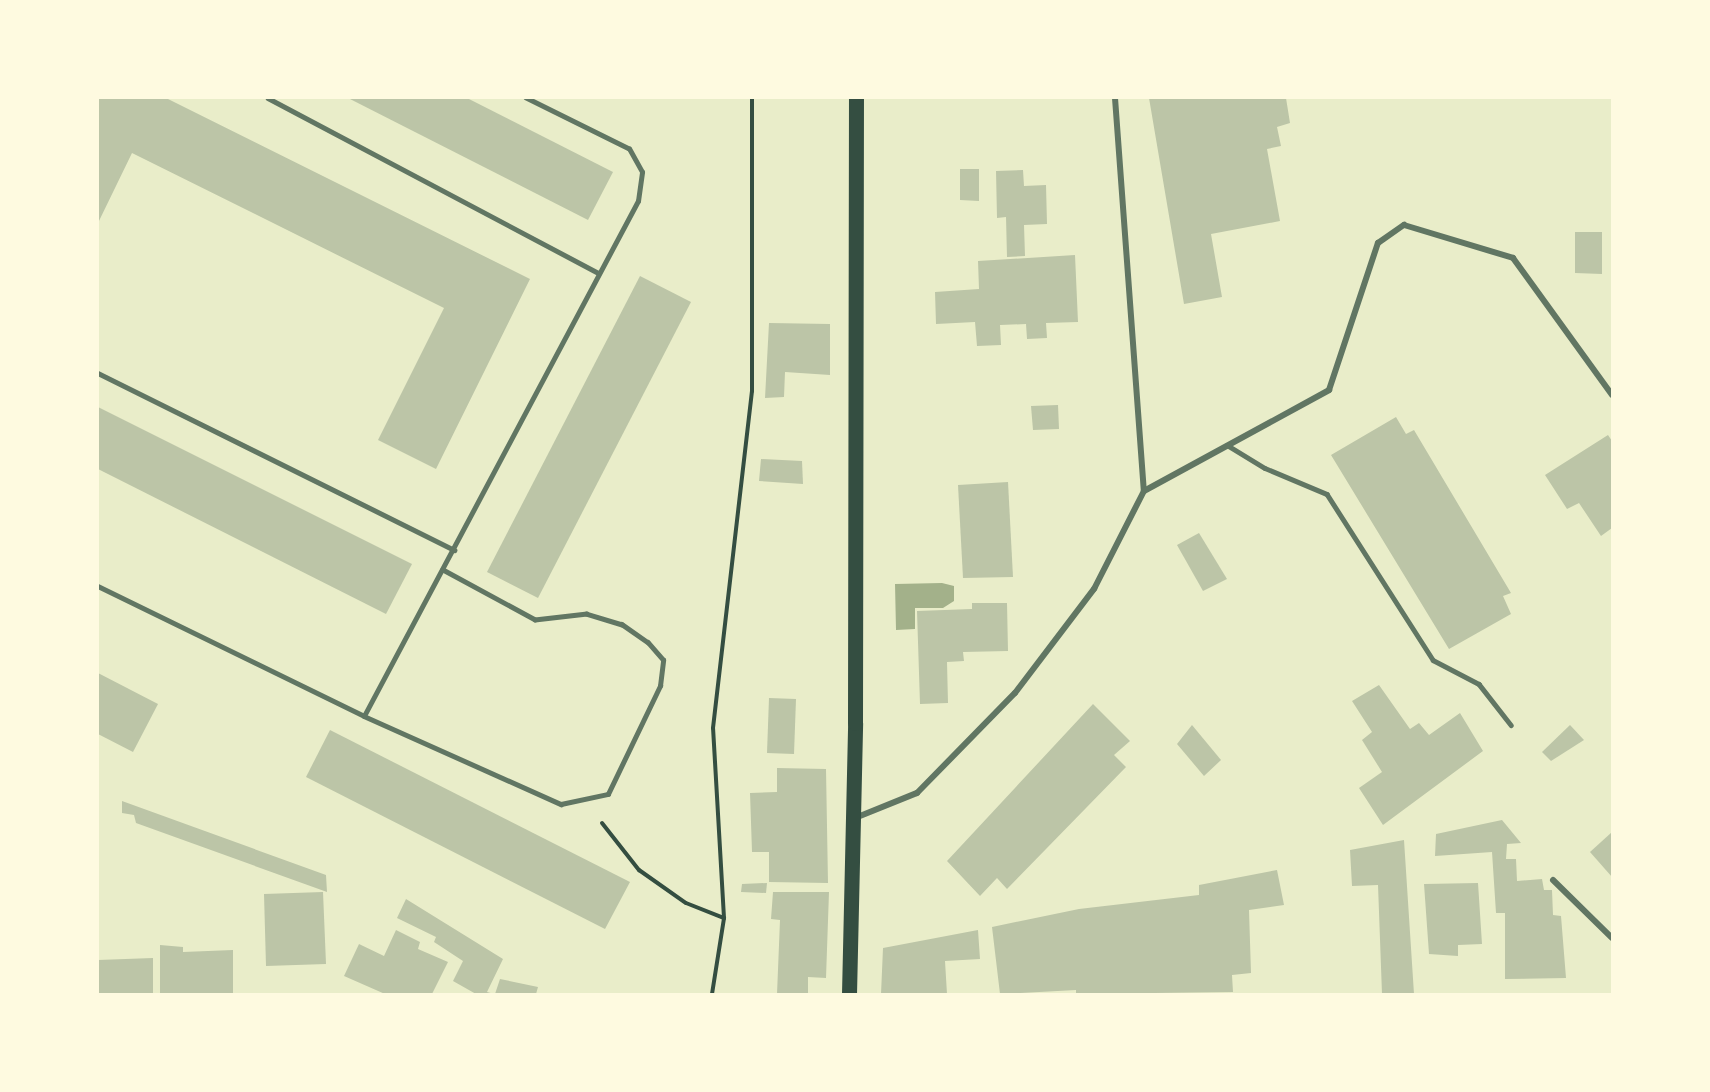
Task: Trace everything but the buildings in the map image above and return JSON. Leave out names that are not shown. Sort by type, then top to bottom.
[{"type":"main road","points":[[849,994],[854,818],[856,98]]},
{"type":"street","points":[[854,818],[917,793],[1015,693],[1094,589],[1144,491],[1115,98]]},
{"type":"street","points":[[1144,491],[1329,390],[1378,243],[1404,225],[1513,258],[1612,395]]},
{"type":"street","points":[[1553,880],[1612,938]]},
{"type":"lane","points":[[268,98],[599,273]]},
{"type":"lane","points":[[364,716],[638,201],[642,172],[629,149],[526,98]]},
{"type":"lane","points":[[98,373],[454,550]]},
{"type":"lane","points":[[1227,445],[1265,468],[1327,494],[1433,660],[1479,684],[1511,724]]},
{"type":"lane","points":[[98,586],[364,716],[561,804],[585,801],[608,794],[660,686],[663,660],[648,643],[622,625],[587,614],[535,620],[443,570]]},
{"type":"path","points":[[712,994],[724,918],[713,728],[752,391],[755,149],[752,98]]},
{"type":"path","points":[[585,801],[639,870],[686,903],[724,918]]},
{"type":"shaded area","points":[[942,583],[954,586],[954,601],[943,608],[915,608],[915,629],[896,630],[895,584]]}]
